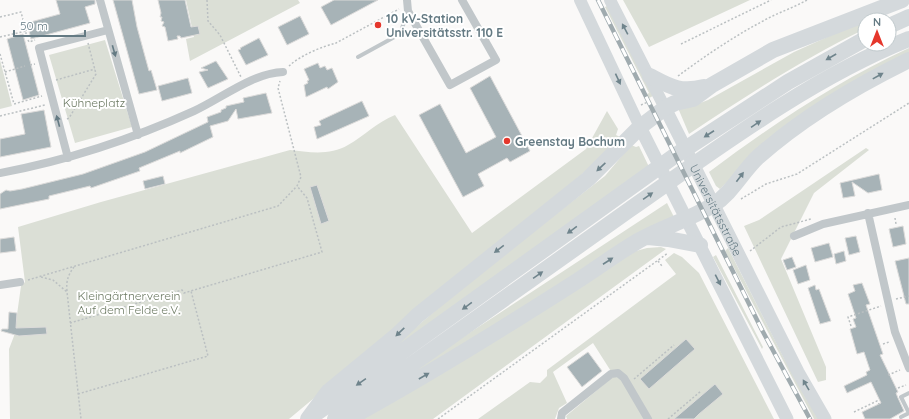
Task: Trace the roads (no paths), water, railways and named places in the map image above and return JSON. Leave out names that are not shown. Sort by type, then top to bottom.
[{"type":"highway","points":[[308,419],[328,392],[396,336],[443,293],[600,169],[640,127],[665,108],[693,99],[712,85],[773,50],[902,0]]},
{"type":"highway","points":[[897,22],[909,17]]},
{"type":"highway","points":[[335,419],[681,173],[773,112],[853,66],[909,39]]},
{"type":"highway","points":[[308,419],[673,157],[788,82],[857,43]]},
{"type":"highway","points":[[348,419],[441,366],[648,237],[688,219],[713,205],[725,196],[744,171],[758,157],[797,126],[850,92],[909,60]]},
{"type":"highway","points":[[650,76],[671,87],[684,90],[712,85]]},
{"type":"highway","points":[[648,237],[668,238],[700,245]]},
{"type":"main road","points":[[580,0],[640,127],[688,219],[788,419]]},
{"type":"main road","name":"Universitätsstraße","points":[[610,0],[650,76],[700,179],[798,372],[825,419]]},
{"type":"street","points":[[100,0],[138,135]]},
{"type":"street","points":[[407,5],[450,86],[496,60],[462,0]]},
{"type":"street","points":[[68,158],[39,48],[108,30]]},
{"type":"street","points":[[0,173],[68,158],[104,148],[199,109],[269,72],[283,72]]},
{"type":"street","points":[[794,236],[823,224],[909,205]]},
{"type":"street","points":[[868,213],[895,332],[909,368]]},
{"type":"street","points":[[0,285],[20,282]]},
{"type":"street","points":[[561,419],[562,413],[612,374],[618,373],[628,384],[648,419]]},
{"type":"lane","points":[[358,57],[400,34],[407,5]]},
{"type":"lane","points":[[901,417],[909,413],[902,397],[909,393]]},
{"type":"railway","points":[[598,0],[762,330],[810,419]]},
{"type":"place","name":"10 kV-Station Universitätsstr. 110 E","points":[[378,25]]},
{"type":"place","name":"Greenstay Bochum","points":[[507,141]]},
{"type":"park label","name":"Kühneplatz","points":[[94,102]]},
{"type":"park label","name":"Kleingärtnerverein Auf dem Felde e.V.","points":[[129,302]]}]
